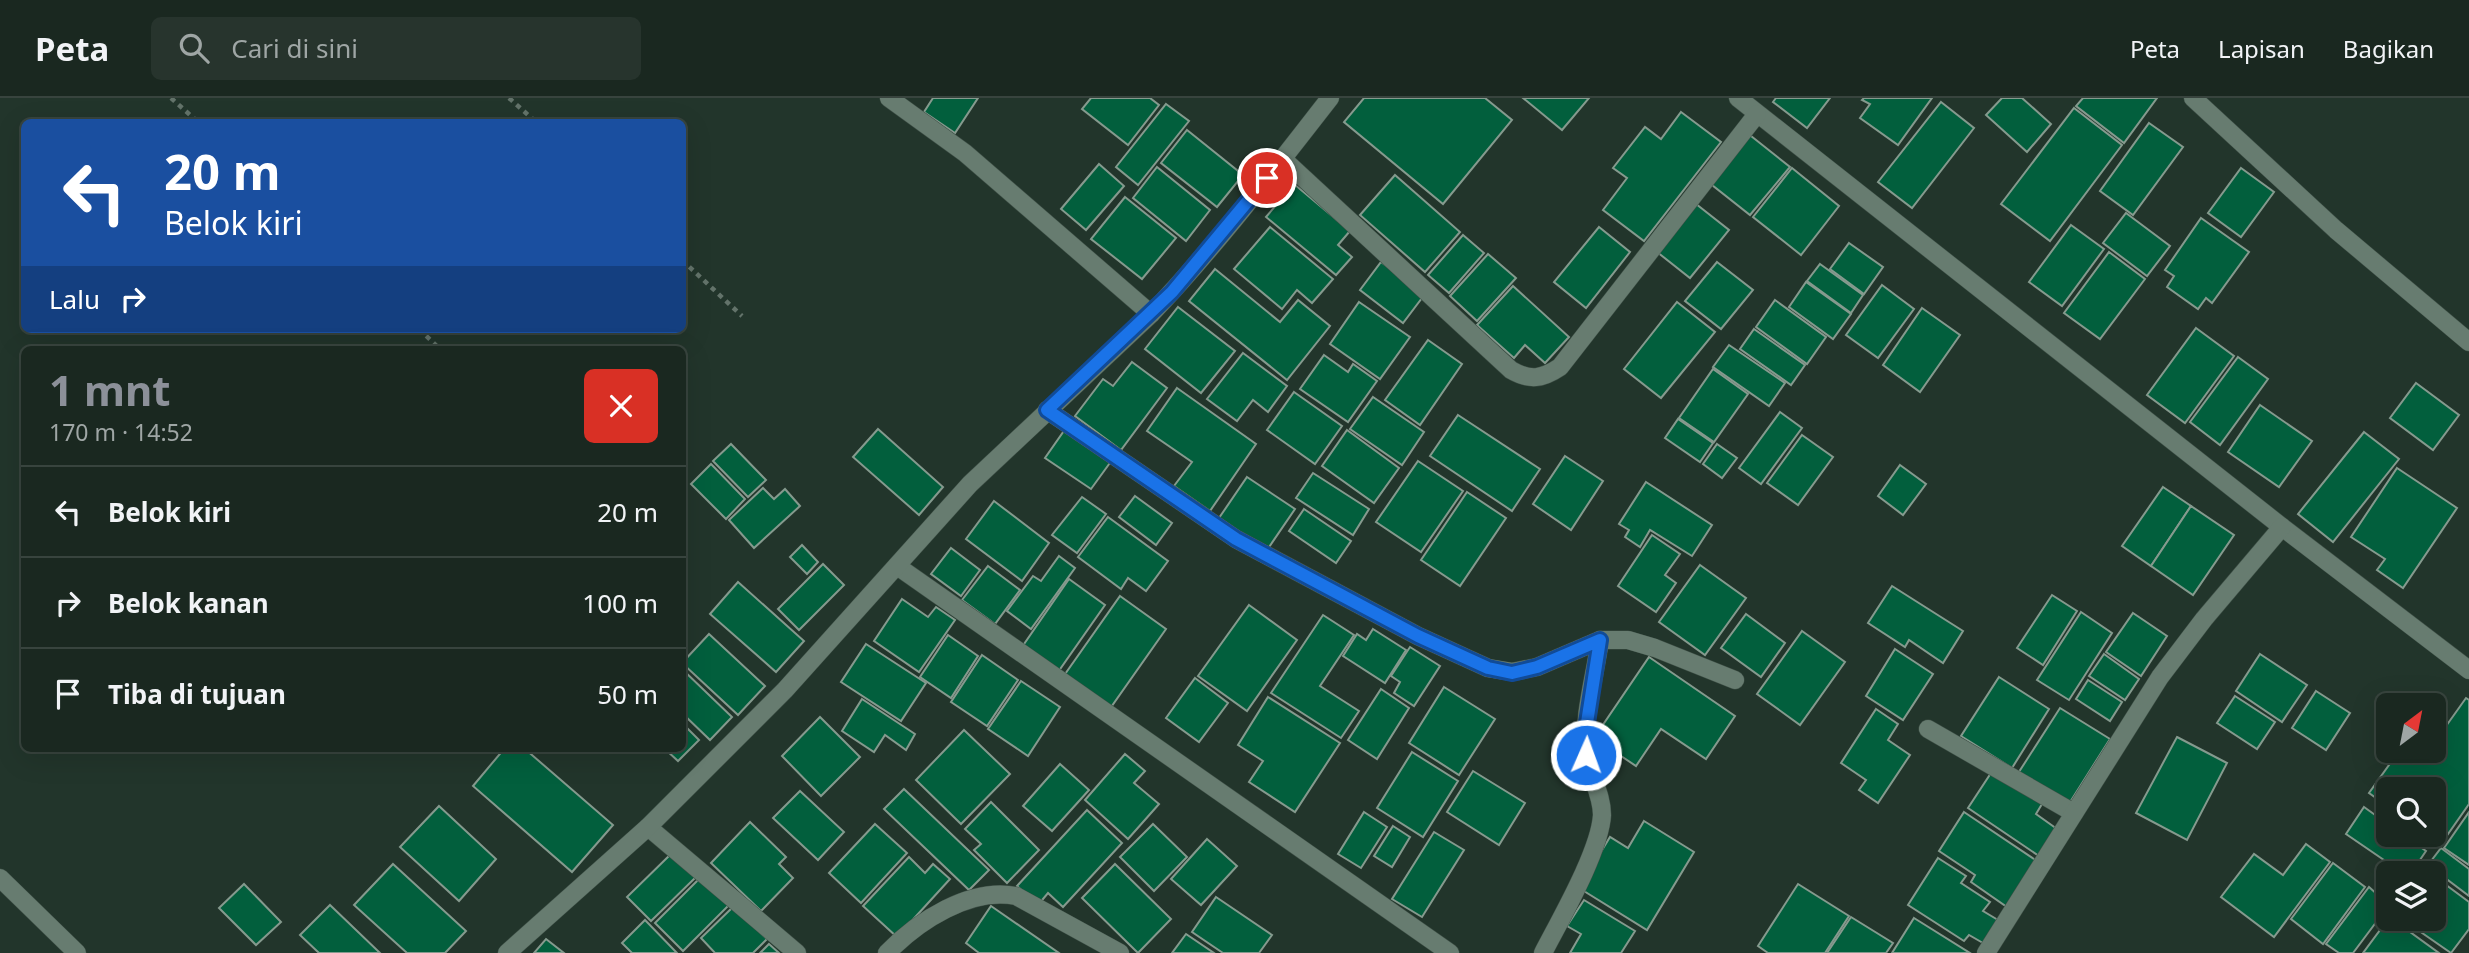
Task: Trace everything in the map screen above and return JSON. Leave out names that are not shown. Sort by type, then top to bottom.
[{"type":"street","points":[[889,98],[965,153],[1151,314]]},
{"type":"street","points":[[507,953],[648,827],[785,690],[970,484],[1151,314],[1283,159],[1330,98]]},
{"type":"street","points":[[1738,98],[2282,527],[2467,664]]},
{"type":"street","points":[[2193,98],[2336,230],[2469,342]]},
{"type":"street","points":[[1283,159],[1511,370],[1535,379],[1560,367],[1757,114]]},
{"type":"street","points":[[1047,410],[1236,539],[1418,636],[1488,668],[1512,673],[1537,667],[1600,640],[1628,640],[1735,680]]},
{"type":"street","points":[[1986,953],[2160,677],[2282,527]]},
{"type":"street","points":[[897,566],[1450,953]]},
{"type":"street","points":[[1543,953],[1573,895],[1594,844],[1602,816],[1598,786],[1586,755],[1586,729],[1600,640]]},
{"type":"street","points":[[1928,729],[2074,813]]},
{"type":"street","points":[[648,827],[797,953]]},
{"type":"street","points":[[0,878],[77,953]]},
{"type":"street","points":[[887,953],[926,921],[964,901],[1003,894],[1016,896],[1120,953]]},
{"type":"path","points":[[171,98],[195,119]]},
{"type":"path","points":[[509,98],[533,119]]},
{"type":"path","points":[[686,264],[742,316]]},
{"type":"path","points":[[423,333],[437,346]]},
{"type":"building","points":[[933,98],[978,98],[955,133],[924,112]]},
{"type":"building","points":[[1091,98],[1150,98],[1159,105],[1128,145],[1082,109]]},
{"type":"building","points":[[1364,98],[1485,98],[1512,120],[1443,204],[1344,122]]},
{"type":"building","points":[[1523,98],[1589,98],[1562,130]]},
{"type":"building","points":[[1776,98],[1830,98],[1807,128],[1773,102]]},
{"type":"building","points":[[1932,98],[1898,145],[1860,118],[1870,104],[1862,100]]},
{"type":"building","points":[[2002,98],[2022,98],[2051,124],[2027,152],[1986,115]]},
{"type":"building","points":[[2083,98],[2157,98],[2124,143],[2076,106]]},
{"type":"building","points":[[1941,102],[1974,128],[1912,208],[1878,182]]},
{"type":"building","points":[[1166,104],[1189,121],[1138,185],[1116,167]]},
{"type":"building","points":[[2074,108],[2122,145],[2050,241],[2001,204]]},
{"type":"building","points":[[1681,112],[1721,142],[1644,241],[1603,210],[1627,178],[1613,168],[1645,127],[1661,139]]},
{"type":"building","points":[[2149,123],[2183,147],[2133,215],[2100,191]]},
{"type":"building","points":[[1187,130],[1243,175],[1217,207],[1161,163]]},
{"type":"building","points":[[1746,132],[1790,167],[1750,215],[1707,181]]},
{"type":"building","points":[[1099,164],[1124,186],[1086,230],[1061,209]]},
{"type":"building","points":[[1157,167],[1210,210],[1186,241],[1133,198]]},
{"type":"building","points":[[1792,168],[1839,206],[1801,255],[1753,217]]},
{"type":"building","points":[[2241,168],[2274,192],[2241,237],[2208,213]]},
{"type":"building","points":[[1395,175],[1460,232],[1425,272],[1360,215]]},
{"type":"building","points":[[1294,184],[1350,231],[1338,245],[1352,257],[1336,275],[1266,217]]},
{"type":"building","points":[[1125,197],[1176,238],[1142,279],[1091,239]]},
{"type":"building","points":[[1691,200],[1729,230],[1690,278],[1652,248]]},
{"type":"building","points":[[2126,213],[2170,246],[2147,276],[2103,243]]},
{"type":"building","points":[[2201,218],[2249,252],[2212,303],[2206,298],[2198,309],[2167,287],[2174,276],[2165,270]]},
{"type":"building","points":[[2071,225],[2104,249],[2062,306],[2029,282]]},
{"type":"building","points":[[1270,227],[1333,279],[1312,303],[1297,290],[1282,309],[1234,269]]},
{"type":"building","points":[[1599,227],[1630,252],[1586,308],[1554,282]]},
{"type":"building","points":[[1463,235],[1484,253],[1449,293],[1428,275]]},
{"type":"building","points":[[1849,243],[1883,267],[1864,294],[1830,269]]},
{"type":"building","points":[[2109,252],[2145,279],[2100,339],[2064,313]]},
{"type":"building","points":[[1488,254],[1516,278],[1477,321],[1450,296]]},
{"type":"building","points":[[1381,262],[1425,294],[1403,323],[1360,290]]},
{"type":"building","points":[[1717,262],[1753,290],[1721,329],[1685,301]]},
{"type":"building","points":[[1820,264],[1863,295],[1851,313],[1807,281]]},
{"type":"building","points":[[1215,269],[1280,322],[1298,300],[1330,326],[1287,380],[1189,301]]},
{"type":"building","points":[[1806,282],[1851,314],[1833,339],[1789,307]]},
{"type":"building","points":[[1882,285],[1914,309],[1878,358],[1846,335]]},
{"type":"building","points":[[1513,286],[1569,337],[1545,363],[1525,345],[1514,358],[1477,325]]},
{"type":"building","points":[[1775,300],[1826,337],[1807,364],[1756,327]]},
{"type":"building","points":[[1359,302],[1410,337],[1380,379],[1330,344]]},
{"type":"building","points":[[1677,302],[1715,332],[1661,398],[1624,369]]},
{"type":"building","points":[[1178,307],[1235,351],[1201,393],[1145,349]]},
{"type":"building","points":[[1922,308],[1960,335],[1920,392],[1883,365]]},
{"type":"building","points":[[2196,328],[2234,356],[2185,423],[2147,395]]},
{"type":"building","points":[[1754,329],[1805,365],[1791,385],[1740,349]]},
{"type":"building","points":[[1428,340],[1462,364],[1420,425],[1385,400]]},
{"type":"building","points":[[1729,345],[1785,383],[1769,406],[1713,367]]},
{"type":"building","points":[[1243,353],[1287,386],[1268,412],[1253,400],[1237,421],[1207,399]]},
{"type":"building","points":[[1324,355],[1348,372],[1353,364],[1377,381],[1348,422],[1300,389]]},
{"type":"building","points":[[2238,357],[2268,379],[2220,445],[2190,422]]},
{"type":"building","points":[[1132,362],[1167,388],[1121,450],[1075,416],[1103,379],[1113,386]]},
{"type":"building","points":[[1713,369],[1748,394],[1714,442],[1679,418]]},
{"type":"building","points":[[2416,383],[2459,415],[2433,450],[2390,418]]},
{"type":"building","points":[[1177,388],[1256,444],[1210,511],[1174,486],[1192,462],[1147,431]]},
{"type":"building","points":[[1294,392],[1342,426],[1315,464],[1267,430]]},
{"type":"building","points":[[1373,397],[1424,432],[1402,465],[1350,429]]},
{"type":"building","points":[[2260,405],[2312,441],[2279,487],[2228,452]]},
{"type":"building","points":[[1780,412],[1802,428],[1761,484],[1739,468]]},
{"type":"building","points":[[1458,415],[1540,469],[1512,511],[1430,456]]},
{"type":"building","points":[[1678,419],[1713,443],[1700,462],[1665,438]]},
{"type":"building","points":[[1066,428],[1112,460],[1091,489],[1045,458]]},
{"type":"building","points":[[878,429],[943,487],[919,515],[853,457]]},
{"type":"building","points":[[1347,430],[1399,468],[1374,503],[1322,466]]},
{"type":"building","points":[[2364,432],[2399,459],[2333,542],[2298,514]]},
{"type":"building","points":[[1802,435],[1833,457],[1798,505],[1767,483]]},
{"type":"building","points":[[731,444],[766,480],[748,497],[713,461]]},
{"type":"building","points":[[1717,444],[1737,458],[1722,478],[1703,464]]},
{"type":"building","points":[[1565,456],[1603,481],[1571,530],[1533,504]]},
{"type":"building","points":[[1418,461],[1463,491],[1421,552],[1376,522]]},
{"type":"building","points":[[711,464],[745,499],[726,519],[691,484]]},
{"type":"building","points":[[1900,465],[1926,484],[1903,515],[1878,496]]},
{"type":"building","points":[[2397,468],[2457,508],[2403,588],[2377,570],[2385,559],[2351,537]]},
{"type":"building","points":[[1313,473],[1369,509],[1353,535],[1296,498]]},
{"type":"building","points":[[1247,477],[1295,509],[1267,550],[1219,518]]},
{"type":"building","points":[[1646,482],[1712,525],[1692,556],[1650,530],[1640,547],[1625,537],[1629,530],[1619,524]]},
{"type":"building","points":[[2163,487],[2191,506],[2151,566],[2122,546]]},
{"type":"building","points":[[763,488],[774,499],[785,489],[800,506],[754,548],[729,520]]},
{"type":"building","points":[[1467,492],[1506,518],[1460,586],[1421,560]]},
{"type":"building","points":[[1135,496],[1172,523],[1156,545],[1119,517]]},
{"type":"building","points":[[1082,497],[1106,514],[1077,553],[1052,535]]},
{"type":"building","points":[[994,501],[1049,543],[1022,581],[966,539]]},
{"type":"building","points":[[2191,506],[2234,535],[2193,595],[2151,566]]},
{"type":"building","points":[[1304,509],[1351,541],[1336,563],[1289,531]]},
{"type":"building","points":[[1108,517],[1168,561],[1146,591],[1128,578],[1121,589],[1078,557]]},
{"type":"building","points":[[1652,535],[1680,554],[1665,575],[1676,583],[1656,612],[1618,586]]},
{"type":"building","points":[[802,545],[818,562],[807,574],[790,557]]},
{"type":"building","points":[[951,548],[980,570],[961,596],[931,574]]},
{"type":"building","points":[[1059,556],[1075,568],[1031,629],[1007,611],[1033,576],[1041,581]]},
{"type":"building","points":[[823,564],[844,585],[799,630],[778,609]]},
{"type":"building","points":[[1700,565],[1746,598],[1705,655],[1659,622]]},
{"type":"building","points":[[988,566],[1020,590],[995,624],[962,600]]},
{"type":"building","points":[[1069,579],[1105,605],[1058,672],[1022,647]]},
{"type":"building","points":[[738,582],[804,641],[776,672],[710,614]]},
{"type":"building","points":[[1892,586],[1963,631],[1943,663],[1909,640],[1905,647],[1868,623]]},
{"type":"building","points":[[2052,595],[2077,611],[2043,665],[2017,648]]},
{"type":"building","points":[[1120,596],[1166,629],[1109,710],[1063,677]]},
{"type":"building","points":[[902,599],[928,617],[936,607],[955,620],[919,672],[874,641]]},
{"type":"building","points":[[1249,605],[1297,640],[1247,711],[1198,676]]},
{"type":"building","points":[[2081,612],[2112,633],[2069,700],[2037,680]]},
{"type":"building","points":[[2133,613],[2167,636],[2141,676],[2106,652]]},
{"type":"building","points":[[1746,614],[1785,643],[1761,677],[1721,648]]},
{"type":"building","points":[[1323,615],[1354,635],[1320,686],[1359,711],[1341,738],[1271,693]]},
{"type":"building","points":[[1373,629],[1406,650],[1385,683],[1343,656],[1357,634],[1366,640]]},
{"type":"building","points":[[1802,631],[1845,662],[1800,725],[1757,694]]},
{"type":"building","points":[[709,634],[765,686],[738,715],[686,667],[686,659]]},
{"type":"building","points":[[948,635],[978,656],[951,698],[920,677]]},
{"type":"building","points":[[866,644],[926,683],[901,721],[841,682]]},
{"type":"building","points":[[1410,647],[1440,666],[1414,706],[1394,693],[1400,682],[1391,676]]},
{"type":"building","points":[[1895,649],[1933,674],[1903,720],[1866,696]]},
{"type":"building","points":[[2104,654],[2139,679],[2125,700],[2089,676]]},
{"type":"building","points":[[2260,654],[2307,685],[2282,722],[2236,691]]},
{"type":"building","points":[[982,655],[1018,680],[987,726],[951,702]]},
{"type":"building","points":[[1649,657],[1735,716],[1706,759],[1661,729],[1636,766],[1594,738]]},
{"type":"building","points":[[686,673],[732,717],[710,740],[686,717]]},
{"type":"building","points":[[1999,677],[2049,709],[2012,768],[1961,736]]},
{"type":"building","points":[[1195,678],[1228,703],[1199,742],[1166,718]]},
{"type":"building","points":[[2088,680],[2122,702],[2110,721],[2076,699]]},
{"type":"building","points":[[1021,681],[1060,707],[1028,756],[988,729]]},
{"type":"building","points":[[1444,687],[1495,719],[1459,775],[1409,743]]},
{"type":"building","points":[[1381,689],[1409,708],[1377,759],[1348,740]]},
{"type":"building","points":[[2316,691],[2350,713],[2326,750],[2292,728]]},
{"type":"building","points":[[2235,696],[2275,722],[2257,749],[2217,723]]},
{"type":"building","points":[[1268,697],[1340,743],[1295,812],[1249,782],[1263,761],[1238,745]]},
{"type":"building","points":[[2466,698],[2469,700],[2469,804],[2446,837],[2446,777],[2380,777],[2390,763],[2446,763],[2446,726]]},
{"type":"building","points":[[862,699],[915,734],[906,750],[885,735],[874,752],[842,731]]},
{"type":"building","points":[[2060,708],[2110,739],[2067,807],[2017,775]]},
{"type":"building","points":[[1876,709],[1898,724],[1888,740],[1910,755],[1878,803],[1859,790],[1866,780],[1841,763]]},
{"type":"building","points":[[820,717],[860,757],[821,796],[782,756]]},
{"type":"building","points":[[686,727],[699,740],[678,761],[668,752],[686,752]]},
{"type":"building","points":[[964,730],[1010,774],[961,824],[916,780]]},
{"type":"building","points":[[2177,737],[2227,763],[2187,840],[2136,813]]},
{"type":"building","points":[[501,752],[528,752],[613,825],[572,872],[473,786]]},
{"type":"building","points":[[1412,752],[1458,781],[1423,837],[1377,808]]},
{"type":"building","points":[[1125,754],[1145,771],[1134,783],[1159,804],[1128,839],[1085,800]]},
{"type":"building","points":[[1060,764],[1089,790],[1052,831],[1023,806]]},
{"type":"building","points":[[1993,770],[2042,804],[2036,814],[2057,829],[2039,856],[1968,808]]},
{"type":"building","points":[[1473,771],[1525,803],[1499,845],[1447,812]]},
{"type":"building","points":[[2376,783],[2376,798],[2369,793]]},
{"type":"building","points":[[904,789],[989,870],[969,890],[884,809]]},
{"type":"building","points":[[800,791],[844,832],[818,860],[773,818]]},
{"type":"building","points":[[991,802],[1039,850],[1007,883],[974,850],[981,844],[965,829]]},
{"type":"building","points":[[439,806],[496,859],[459,901],[400,847]]},
{"type":"building","points":[[2364,807],[2376,816],[2376,847],[2420,847],[2426,851],[2419,861],[2385,861],[2346,834]]},
{"type":"building","points":[[1087,810],[1122,843],[1063,907],[1048,893],[1038,905],[1017,886]]},
{"type":"building","points":[[1364,812],[1387,827],[1361,868],[1338,854]]},
{"type":"building","points":[[1964,812],[2037,861],[2007,907],[1971,882],[1975,875],[1939,851]]},
{"type":"building","points":[[2469,812],[2469,865],[2444,848]]},
{"type":"building","points":[[1644,821],[1694,852],[1647,930],[1579,888],[1610,837],[1628,848]]},
{"type":"building","points":[[750,822],[786,857],[779,864],[793,878],[761,911],[711,863]]},
{"type":"building","points":[[875,824],[907,853],[861,903],[829,873]]},
{"type":"building","points":[[1153,824],[1187,857],[1154,891],[1120,857]]},
{"type":"building","points":[[1393,826],[1410,837],[1392,867],[1374,856]]},
{"type":"building","points":[[1434,832],[1464,850],[1422,917],[1392,899]]},
{"type":"building","points":[[1207,839],[1237,866],[1201,905],[1171,879]]},
{"type":"building","points":[[2306,844],[2330,862],[2274,937],[2221,897],[2254,854],[2283,875]]},
{"type":"building","points":[[2441,848],[2469,869],[2469,896],[2446,879],[2446,861],[2431,861]]},
{"type":"building","points":[[672,853],[696,877],[651,921],[627,897]]},
{"type":"building","points":[[909,857],[925,873],[933,864],[950,879],[897,937],[863,906]]},
{"type":"building","points":[[1938,858],[1966,876],[1961,883],[1990,902],[1983,911],[1998,920],[1983,943],[1969,935],[1964,941],[1908,905]]},
{"type":"building","points":[[2333,863],[2365,887],[2323,944],[2291,919]]},
{"type":"building","points":[[393,864],[466,931],[445,953],[407,953],[354,905]]},
{"type":"building","points":[[1115,864],[1171,919],[1138,953],[1082,898]]},
{"type":"building","points":[[701,877],[729,905],[683,951],[655,923]]},
{"type":"building","points":[[244,884],[281,922],[256,945],[219,908]]},
{"type":"building","points":[[1798,884],[1849,916],[1825,953],[1768,953],[1758,946]]},
{"type":"building","points":[[2446,885],[2469,902],[2469,929],[2451,953],[2419,931],[2446,931]]},
{"type":"building","points":[[2369,887],[2376,893],[2376,922],[2353,953],[2339,953],[2326,944]]},
{"type":"building","points":[[1216,897],[1272,935],[1259,953],[1223,953],[1192,932]]},
{"type":"building","points":[[1584,900],[1635,931],[1621,953],[1570,953],[1581,934],[1567,926]]},
{"type":"building","points":[[330,905],[380,953],[319,953],[300,935]]},
{"type":"building","points":[[734,906],[767,939],[753,953],[715,953],[701,938]]},
{"type":"building","points":[[991,906],[1059,953],[979,953],[966,943]]},
{"type":"building","points":[[1851,917],[1893,943],[1886,953],[1827,953]]},
{"type":"building","points":[[1914,918],[1970,953],[1892,953]]},
{"type":"building","points":[[645,920],[677,953],[632,953],[622,943]]},
{"type":"building","points":[[2379,931],[2409,931],[2439,953],[2363,953]]},
{"type":"building","points":[[1186,934],[1214,953],[1172,953]]},
{"type":"building","points":[[546,939],[564,953],[534,953]]},
{"type":"building","points":[[769,944],[779,953],[760,953]]},
{"type":"route","points":[[1267,178],[1172,292],[1047,410],[1236,539],[1418,636],[1488,668],[1512,673],[1537,667],[1600,640],[1586,729],[1586,755]]}]
